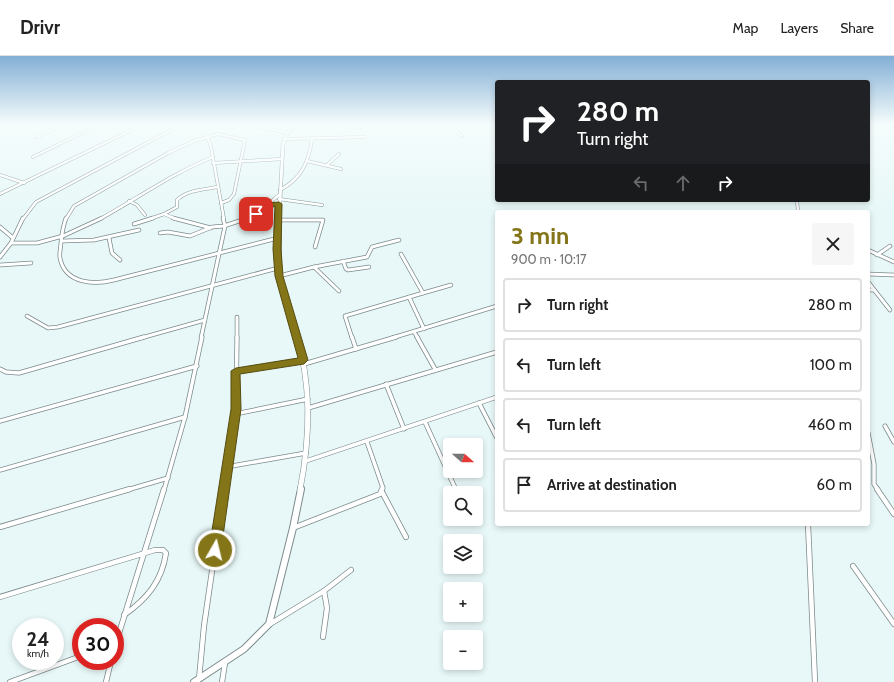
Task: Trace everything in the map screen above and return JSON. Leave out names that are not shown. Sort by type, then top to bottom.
[{"type":"street","points":[[32,157],[40,153]]},
{"type":"street","points":[[0,194],[80,153]]},
{"type":"street","points":[[0,257],[11,243],[25,214],[36,202],[127,153]]},
{"type":"street","points":[[168,153],[74,206],[64,220],[61,230],[62,241],[59,256],[64,267],[77,279],[97,284],[278,238]]},
{"type":"street","points":[[123,618],[136,575],[145,553],[185,417],[225,226],[211,153]]},
{"type":"street","points":[[221,203],[230,200],[234,194],[242,153]]},
{"type":"street","points":[[196,680],[225,662],[253,641],[262,634],[269,624],[293,528],[306,461],[308,399],[304,362],[278,268],[278,220],[283,153]]},
{"type":"street","points":[[160,233],[170,231],[189,236],[201,233],[211,228],[225,226],[256,214],[271,205],[279,195],[296,180],[310,153]]},
{"type":"street","points":[[327,165],[339,154]]},
{"type":"street","points":[[11,243],[25,244],[61,236],[89,224],[189,166],[212,157]]},
{"type":"street","points":[[213,163],[282,159]]},
{"type":"street","points":[[307,161],[341,169]]},
{"type":"street","points":[[1,176],[24,183]]},
{"type":"street","points":[[134,224],[164,214],[177,207],[177,200],[184,194],[217,187]]},
{"type":"street","points":[[279,195],[322,205]]},
{"type":"street","points":[[129,201],[137,205],[145,215]]},
{"type":"street","points":[[164,214],[211,228]]},
{"type":"street","points":[[278,220],[323,220],[314,247]]},
{"type":"street","points":[[0,227],[13,238]]},
{"type":"street","points":[[62,241],[110,238],[139,230]]},
{"type":"street","points":[[110,238],[112,253],[120,260]]},
{"type":"street","points":[[279,276],[314,267],[367,257],[372,247],[399,240]]},
{"type":"street","points":[[878,255],[890,246]]},
{"type":"street","points":[[870,251],[894,262]]},
{"type":"street","points":[[401,254],[423,293]]},
{"type":"street","points":[[343,261],[347,270],[369,267]]},
{"type":"street","points":[[0,265],[32,263]]},
{"type":"street","points":[[314,267],[339,291]]},
{"type":"street","points":[[27,316],[48,328],[53,328],[278,268]]},
{"type":"street","points":[[870,274],[894,275]]},
{"type":"street","points":[[356,349],[345,316],[451,285]]},
{"type":"street","points":[[870,285],[890,310]]},
{"type":"street","points":[[409,297],[424,330]]},
{"type":"street","points":[[236,371],[304,362],[424,330],[495,307]]},
{"type":"street","points":[[196,680],[226,467],[235,414],[238,318]]},
{"type":"street","points":[[0,369],[6,372],[19,373],[205,320]]},
{"type":"street","points":[[414,332],[435,369]]},
{"type":"street","points":[[308,408],[435,369],[495,353]]},
{"type":"street","points":[[0,421],[196,366]]},
{"type":"street","points":[[386,384],[404,429]]},
{"type":"street","points":[[306,461],[367,442],[495,398]]},
{"type":"street","points":[[235,414],[308,399]]},
{"type":"street","points":[[479,403],[495,434]]},
{"type":"street","points":[[0,470],[185,417]]},
{"type":"street","points":[[425,422],[454,486]]},
{"type":"street","points":[[885,426],[894,442]]},
{"type":"street","points":[[367,442],[383,488],[382,492],[406,537]]},
{"type":"street","points":[[870,443],[873,457],[874,484],[894,514]]},
{"type":"street","points":[[226,467],[307,453]]},
{"type":"street","points":[[0,527],[168,478]]},
{"type":"street","points":[[293,528],[377,496],[382,492]]},
{"type":"street","points":[[808,526],[815,682]]},
{"type":"street","points":[[0,597],[155,550],[163,550],[166,553],[165,559],[155,589],[141,604],[124,615]]},
{"type":"street","points":[[853,566],[894,624]]},
{"type":"street","points":[[269,624],[324,591],[351,570]]},
{"type":"street","points":[[323,637],[328,609],[328,600],[324,591]]},
{"type":"street","points":[[10,682],[72,659]]},
{"type":"street","points":[[222,682],[225,662]]},
{"type":"street","points":[[106,682],[109,670]]},
{"type":"route","points":[[215,550],[226,467],[236,409],[236,371],[304,360],[279,276],[277,249],[279,204],[271,205],[256,214]]}]
